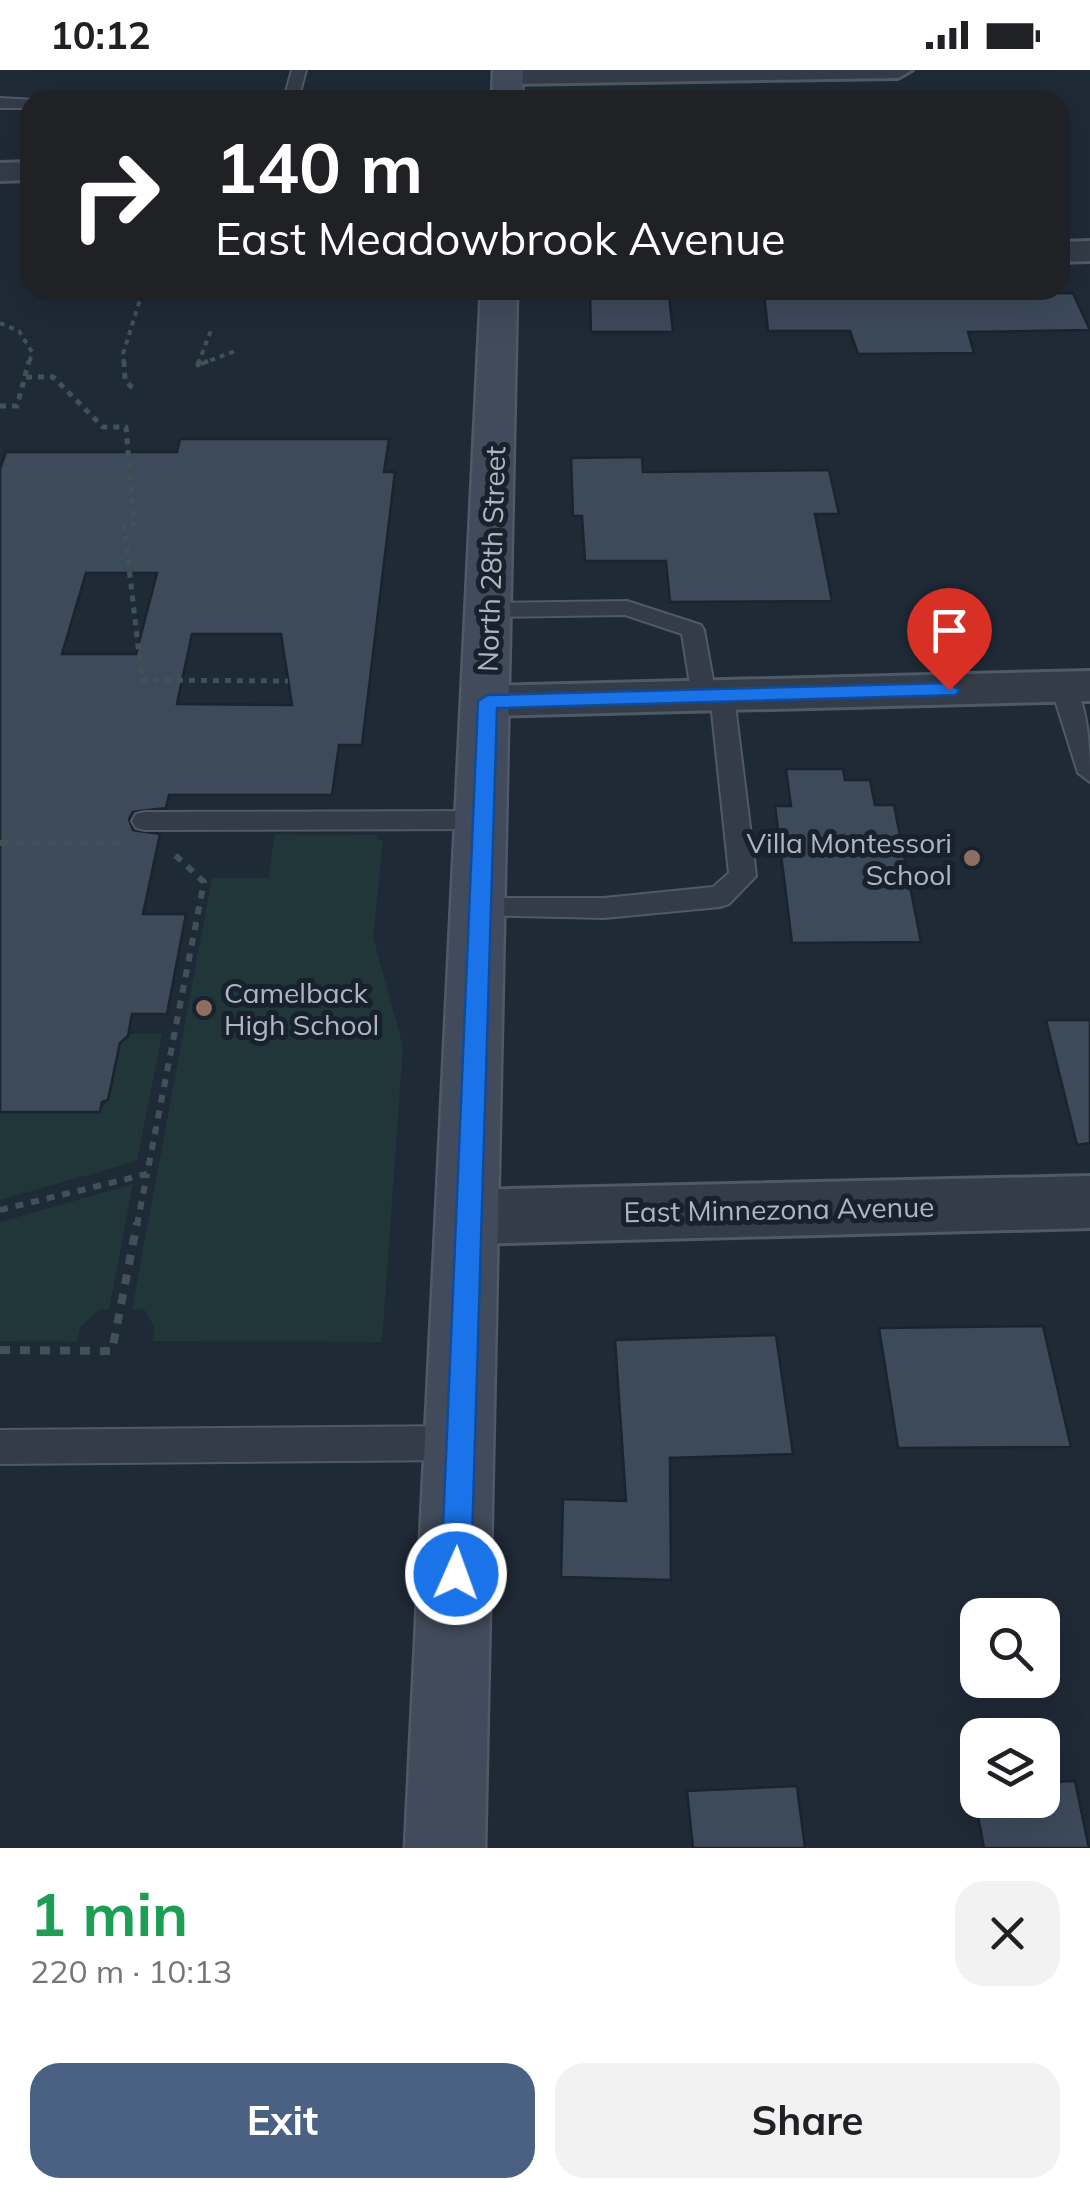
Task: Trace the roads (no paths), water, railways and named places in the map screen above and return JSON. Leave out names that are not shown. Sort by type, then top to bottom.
[{"type":"street","points":[[508,82],[898,70]]},
{"type":"street","name":"North 28th Street","points":[[445,1848],[500,300]]},
{"type":"street","points":[[488,701],[1076,686]]},
{"type":"street","name":"East Minnezona Avenue","points":[[468,1217],[1090,1202]]},
{"type":"lane","points":[[480,908],[604,908],[720,897],[743,876],[713,697],[693,630],[627,608],[488,610]]},
{"type":"lane","points":[[1076,686],[1090,773]]},
{"type":"lane","points":[[145,821],[484,820]]},
{"type":"lane","points":[[0,1447],[461,1443]]},
{"type":"place","name":"Villa Montessori School","points":[[972,858]]},
{"type":"place","name":"Camelback High School","points":[[204,1008]]}]
